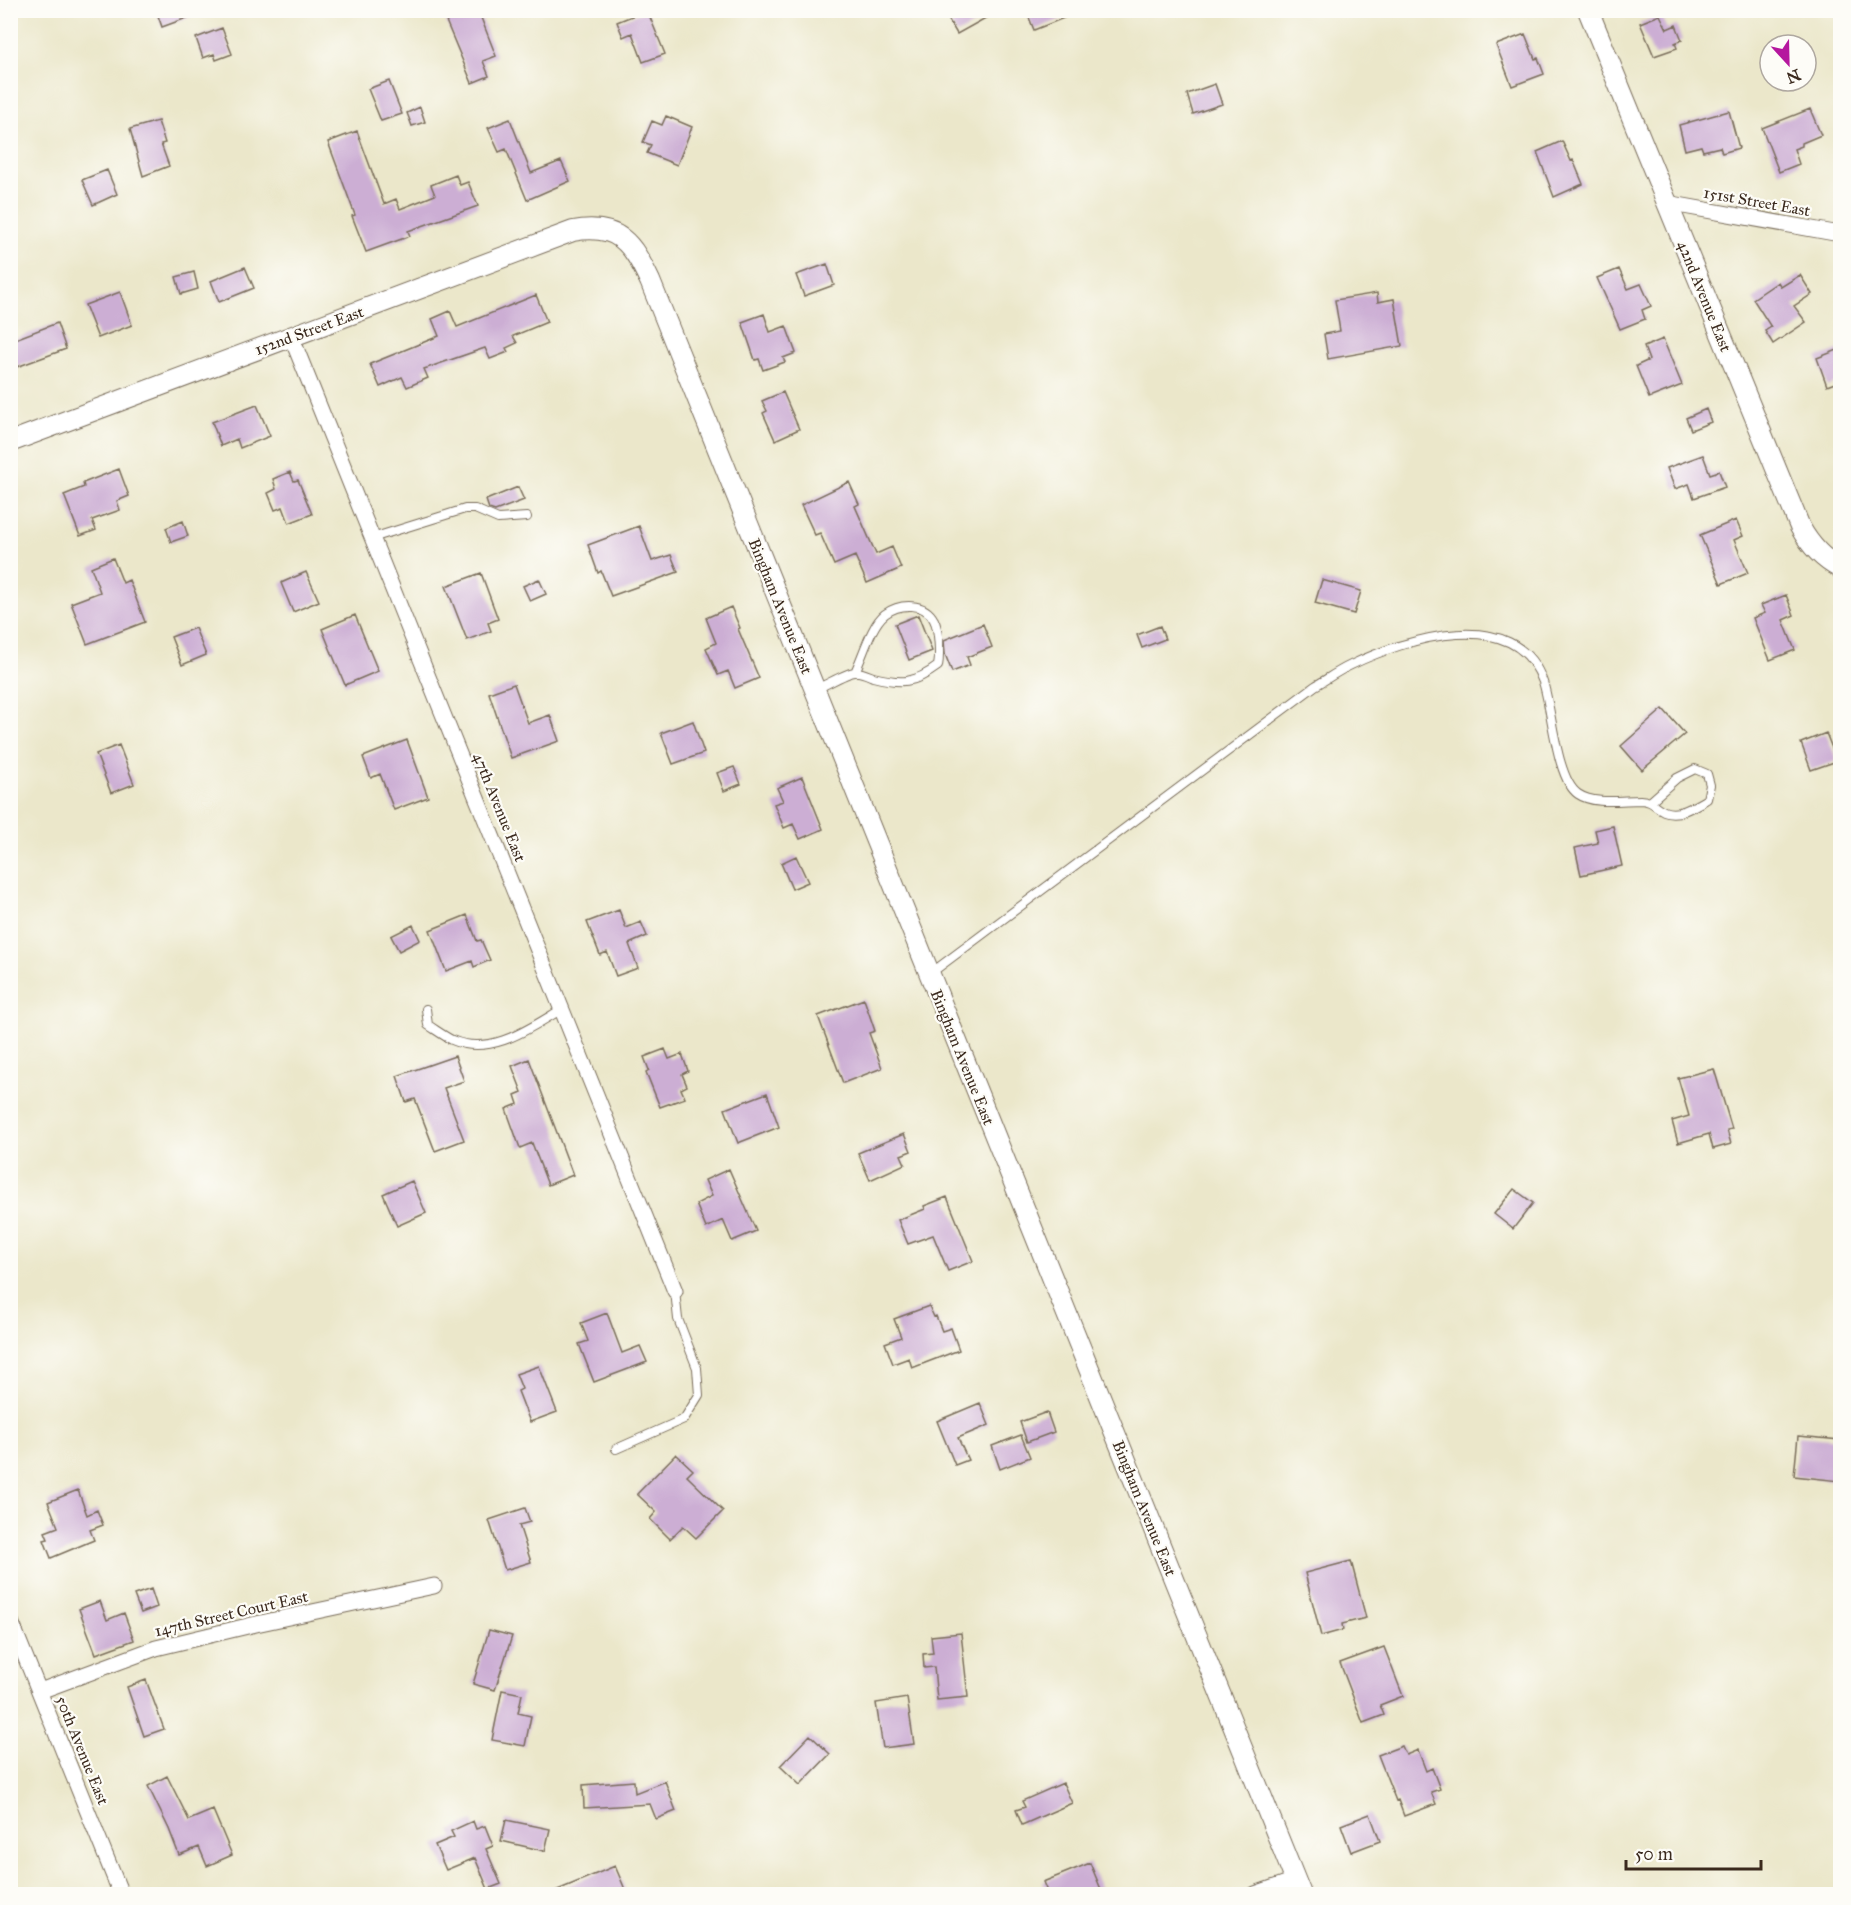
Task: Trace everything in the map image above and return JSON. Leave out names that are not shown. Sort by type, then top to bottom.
[{"type":"street","name":"42nd Avenue East","points":[[1588,10],[1800,528],[1810,545],[1840,568]]},
{"type":"street","name":"151st Street East","points":[[1667,203],[1840,234]]},
{"type":"street","name":"152nd Street East","points":[[10,442],[573,231],[590,228],[609,231]]},
{"type":"street","name":"Bingham Avenue East","points":[[609,231],[619,236],[634,250],[650,281],[1298,1887]]},
{"type":"street","name":"47th Avenue East","points":[[291,336],[675,1291]]},
{"type":"street","name":"147th Street Court East","points":[[40,1691],[156,1648],[434,1586]]},
{"type":"street","name":"50th Avenue East","points":[[10,1619],[121,1894]]},
{"type":"street","points":[[1255,1894],[1298,1887]]},
{"type":"lane","points":[[372,538],[465,509],[475,509],[498,519],[527,517]]},
{"type":"lane","points":[[815,690],[855,672],[894,681],[912,682],[924,677],[938,666],[937,627],[933,618],[928,612],[914,606],[900,607],[885,614],[877,623],[855,672]]},
{"type":"lane","points":[[929,974],[1315,686],[1368,658],[1419,640],[1467,633],[1503,639],[1522,649],[1535,665],[1543,683],[1560,765],[1576,793],[1590,800],[1651,801],[1666,812],[1686,811],[1707,799],[1710,785],[1707,774],[1695,770],[1677,778],[1651,801]]},
{"type":"lane","points":[[426,1009],[428,1025],[453,1040],[476,1045],[501,1042],[562,1009]]},
{"type":"lane","points":[[616,1449],[684,1419],[699,1395],[697,1368],[678,1319],[675,1291]]},
{"type":"building","points":[[156,10],[202,10],[203,12],[162,27]]},
{"type":"building","points":[[478,10],[496,56],[483,61],[489,76],[472,83],[446,21]]},
{"type":"building","points":[[647,10],[665,54],[643,62],[632,33],[623,37],[617,22]]},
{"type":"building","points":[[959,10],[1000,10],[957,34],[947,17]]},
{"type":"building","points":[[1026,10],[1081,10],[1081,11],[1034,30]]},
{"type":"building","points":[[1660,15],[1667,29],[1676,25],[1682,40],[1675,43],[1677,48],[1654,56],[1640,23]]},
{"type":"building","points":[[222,28],[232,54],[216,60],[214,54],[203,58],[196,38]]},
{"type":"building","points":[[1525,34],[1544,74],[1512,86],[1496,45]]},
{"type":"building","points":[[389,81],[402,114],[381,121],[368,89]]},
{"type":"building","points":[[1215,84],[1222,104],[1193,114],[1187,94]]},
{"type":"building","points":[[420,107],[425,122],[412,126],[407,113]]},
{"type":"building","points":[[1810,109],[1821,135],[1794,149],[1799,164],[1779,172],[1762,128]]},
{"type":"building","points":[[1729,111],[1739,148],[1722,153],[1720,147],[1703,151],[1701,146],[1685,150],[1679,125]]},
{"type":"building","points":[[666,116],[692,127],[677,165],[647,153],[651,145],[643,142],[652,121],[662,125]]},
{"type":"building","points":[[510,119],[531,173],[561,161],[570,181],[527,200],[506,149],[499,152],[488,128]]},
{"type":"building","points":[[158,121],[165,143],[161,144],[169,166],[143,176],[130,129]]},
{"type":"building","points":[[357,131],[384,204],[396,199],[400,209],[435,195],[431,185],[456,175],[460,185],[468,182],[478,206],[408,231],[410,236],[366,252],[328,142]]},
{"type":"building","points":[[1562,141],[1583,184],[1554,197],[1537,152]]},
{"type":"building","points":[[107,170],[117,194],[93,205],[82,180]]},
{"type":"building","points":[[827,264],[834,285],[804,296],[796,275]]},
{"type":"building","points":[[245,267],[254,288],[219,302],[211,281]]},
{"type":"building","points":[[1619,269],[1628,289],[1641,284],[1651,306],[1642,310],[1645,319],[1620,329],[1597,278]]},
{"type":"building","points":[[194,272],[198,289],[181,294],[176,277]]},
{"type":"building","points":[[1800,275],[1812,294],[1794,306],[1806,322],[1773,344],[1765,331],[1771,327],[1753,299],[1778,282],[1781,287]]},
{"type":"building","points":[[120,292],[132,325],[98,338],[85,305]]},
{"type":"building","points":[[1377,293],[1378,302],[1394,299],[1402,346],[1328,359],[1324,334],[1340,331],[1335,300]]},
{"type":"building","points":[[536,295],[547,322],[513,336],[517,343],[506,348],[508,352],[490,359],[485,348],[424,369],[428,378],[407,387],[402,377],[380,387],[370,364],[439,336],[432,319],[450,311],[457,327]]},
{"type":"building","points":[[764,314],[770,332],[786,326],[796,353],[783,358],[785,362],[763,370],[759,359],[755,360],[742,322]]},
{"type":"building","points":[[57,323],[66,349],[14,368],[10,359],[10,341]]},
{"type":"building","points":[[1663,339],[1682,385],[1649,398],[1636,366],[1649,360],[1644,347]]},
{"type":"building","points":[[1840,349],[1840,381],[1827,386],[1817,358]]},
{"type":"building","points":[[783,392],[799,429],[775,440],[763,413],[767,411],[762,401]]},
{"type":"building","points":[[257,405],[270,436],[240,448],[237,439],[221,446],[212,422]]},
{"type":"building","points":[[1706,409],[1711,422],[1691,430],[1686,418]]},
{"type":"building","points":[[1703,455],[1710,474],[1719,471],[1725,487],[1694,498],[1689,484],[1675,489],[1667,468]]},
{"type":"building","points":[[119,469],[129,496],[117,501],[120,510],[92,520],[96,530],[80,536],[64,495],[84,487],[83,483]]},
{"type":"building","points":[[290,472],[294,481],[298,480],[312,514],[289,523],[283,507],[275,510],[268,493],[276,489],[273,479]]},
{"type":"building","points":[[849,482],[859,504],[855,506],[876,554],[892,547],[901,568],[867,583],[855,556],[834,565],[820,533],[815,535],[801,505]]},
{"type":"building","points":[[518,487],[524,500],[495,511],[489,509],[486,500]]},
{"type":"building","points":[[1736,520],[1743,536],[1734,540],[1748,573],[1721,584],[1700,535]]},
{"type":"building","points":[[183,521],[188,536],[171,542],[166,528]]},
{"type":"building","points":[[639,526],[652,561],[671,555],[678,572],[611,596],[601,571],[598,573],[588,545]]},
{"type":"building","points":[[113,558],[123,583],[129,580],[145,622],[87,644],[71,603],[100,592],[91,567]]},
{"type":"building","points":[[306,572],[319,601],[293,612],[281,583]]},
{"type":"building","points":[[481,573],[498,619],[488,623],[491,631],[467,640],[446,586]]},
{"type":"building","points":[[539,579],[546,594],[530,601],[523,586]]},
{"type":"building","points":[[1322,580],[1361,591],[1354,614],[1315,603]]},
{"type":"building","points":[[1786,595],[1794,615],[1783,620],[1795,650],[1770,660],[1753,618],[1765,613],[1761,605]]},
{"type":"building","points":[[731,607],[759,678],[735,688],[728,671],[718,675],[706,648],[716,643],[706,618]]},
{"type":"building","points":[[355,615],[378,671],[345,685],[322,629]]},
{"type":"building","points":[[918,615],[932,651],[909,660],[895,624]]},
{"type":"building","points":[[983,624],[992,647],[967,657],[970,665],[952,672],[945,654],[944,640]]},
{"type":"building","points":[[1160,626],[1165,639],[1142,648],[1137,635]]},
{"type":"building","points":[[195,628],[206,655],[182,665],[171,637]]},
{"type":"building","points":[[514,684],[528,723],[550,715],[559,741],[511,758],[489,693]]},
{"type":"building","points":[[1663,709],[1685,734],[1642,770],[1621,746]]},
{"type":"building","points":[[693,721],[704,753],[673,764],[661,733]]},
{"type":"building","points":[[1826,733],[1837,761],[1811,770],[1801,743]]},
{"type":"building","points":[[407,740],[428,797],[394,810],[380,774],[371,778],[363,757]]},
{"type":"building","points":[[119,745],[134,784],[111,793],[96,754]]},
{"type":"building","points":[[734,767],[741,784],[724,791],[717,773]]},
{"type":"building","points":[[802,777],[823,829],[800,839],[793,824],[784,828],[774,804],[783,801],[777,788]]},
{"type":"building","points":[[1613,826],[1622,866],[1581,875],[1575,848],[1598,843],[1595,830]]},
{"type":"building","points":[[796,856],[808,882],[792,889],[781,863]]},
{"type":"building","points":[[619,910],[626,928],[641,922],[647,936],[629,944],[638,968],[616,976],[607,952],[600,955],[587,922]]},
{"type":"building","points":[[467,915],[477,941],[481,940],[490,960],[474,967],[472,961],[446,971],[430,930]]},
{"type":"building","points":[[413,925],[420,940],[399,951],[391,936]]},
{"type":"building","points":[[864,999],[875,1031],[869,1033],[882,1068],[843,1083],[818,1016]]},
{"type":"building","points":[[665,1049],[669,1059],[682,1054],[688,1071],[682,1074],[687,1086],[681,1089],[685,1098],[660,1107],[646,1072],[649,1070],[644,1057]]},
{"type":"building","points":[[455,1056],[464,1081],[444,1088],[464,1140],[435,1151],[415,1099],[406,1102],[397,1076]]},
{"type":"building","points":[[529,1059],[573,1175],[548,1185],[532,1143],[520,1148],[506,1109],[518,1104],[515,1095],[522,1092],[512,1066]]},
{"type":"building","points":[[1714,1069],[1732,1129],[1727,1130],[1731,1144],[1713,1149],[1709,1134],[1678,1143],[1672,1121],[1689,1116],[1678,1078]]},
{"type":"building","points":[[767,1093],[779,1127],[738,1143],[725,1109]]},
{"type":"building","points":[[904,1134],[911,1151],[901,1155],[905,1164],[870,1180],[858,1153]]},
{"type":"building","points":[[729,1169],[756,1231],[732,1241],[723,1220],[706,1228],[696,1204],[712,1196],[705,1180]]},
{"type":"building","points":[[412,1181],[426,1213],[397,1226],[383,1194]]},
{"type":"building","points":[[1514,1189],[1533,1203],[1513,1229],[1494,1214]]},
{"type":"building","points":[[947,1197],[973,1261],[948,1271],[933,1235],[908,1244],[898,1220]]},
{"type":"building","points":[[929,1306],[942,1331],[951,1328],[959,1350],[912,1368],[909,1358],[893,1364],[885,1343],[901,1337],[894,1319]]},
{"type":"building","points":[[607,1313],[622,1353],[640,1346],[647,1362],[594,1382],[579,1344],[588,1341],[581,1323]]},
{"type":"building","points":[[539,1366],[557,1412],[530,1422],[518,1391],[522,1389],[516,1374]]},
{"type":"building","points":[[980,1403],[989,1425],[958,1438],[968,1460],[955,1465],[937,1421]]},
{"type":"building","points":[[1047,1412],[1054,1432],[1027,1442],[1020,1422]]},
{"type":"building","points":[[1021,1435],[1030,1457],[1000,1469],[992,1446]]},
{"type":"building","points":[[1798,1436],[1840,1440],[1840,1481],[1794,1476]]},
{"type":"building","points":[[676,1454],[693,1470],[687,1476],[723,1511],[696,1538],[683,1526],[670,1539],[650,1519],[656,1512],[637,1494]]},
{"type":"building","points":[[78,1490],[87,1515],[97,1510],[103,1525],[90,1530],[94,1540],[51,1558],[44,1540],[48,1539],[45,1532],[58,1527],[48,1502]]},
{"type":"building","points":[[525,1508],[530,1522],[519,1525],[531,1562],[505,1570],[489,1520]]},
{"type":"building","points":[[1351,1561],[1366,1618],[1342,1624],[1343,1630],[1321,1636],[1305,1573]]},
{"type":"building","points":[[151,1589],[157,1607],[141,1613],[134,1595]]},
{"type":"building","points":[[100,1601],[107,1620],[124,1613],[134,1640],[96,1654],[79,1609]]},
{"type":"building","points":[[489,1630],[512,1636],[495,1690],[473,1684]]},
{"type":"building","points":[[961,1633],[968,1697],[937,1700],[934,1667],[924,1668],[923,1654],[933,1653],[931,1636]]},
{"type":"building","points":[[1384,1647],[1403,1696],[1380,1705],[1384,1715],[1363,1723],[1340,1663]]},
{"type":"building","points":[[146,1680],[164,1729],[144,1736],[127,1687]]},
{"type":"building","points":[[502,1690],[522,1694],[518,1713],[531,1716],[525,1746],[492,1740]]},
{"type":"building","points":[[907,1698],[914,1744],[883,1748],[876,1703]]},
{"type":"building","points":[[810,1735],[830,1754],[800,1785],[780,1766]]},
{"type":"building","points":[[1402,1746],[1406,1755],[1418,1750],[1426,1771],[1432,1768],[1440,1789],[1431,1792],[1436,1804],[1404,1816],[1378,1755]]},
{"type":"building","points":[[167,1776],[189,1820],[213,1810],[232,1855],[207,1866],[199,1847],[179,1855],[148,1786]]},
{"type":"building","points":[[634,1781],[635,1793],[665,1781],[676,1811],[656,1819],[650,1804],[584,1808],[583,1785]]},
{"type":"building","points":[[1063,1783],[1072,1803],[1022,1825],[1016,1810],[1025,1807],[1022,1801]]},
{"type":"building","points":[[1370,1814],[1380,1841],[1351,1852],[1341,1825]]},
{"type":"building","points":[[506,1820],[550,1829],[545,1851],[501,1841]]},
{"type":"building","points":[[473,1821],[476,1829],[485,1826],[493,1846],[486,1849],[501,1884],[488,1889],[475,1858],[446,1870],[435,1845],[454,1837],[451,1831]]},
{"type":"building","points":[[1090,1863],[1103,1894],[1048,1894],[1043,1882]]},
{"type":"building","points":[[615,1866],[627,1894],[548,1894]]}]
